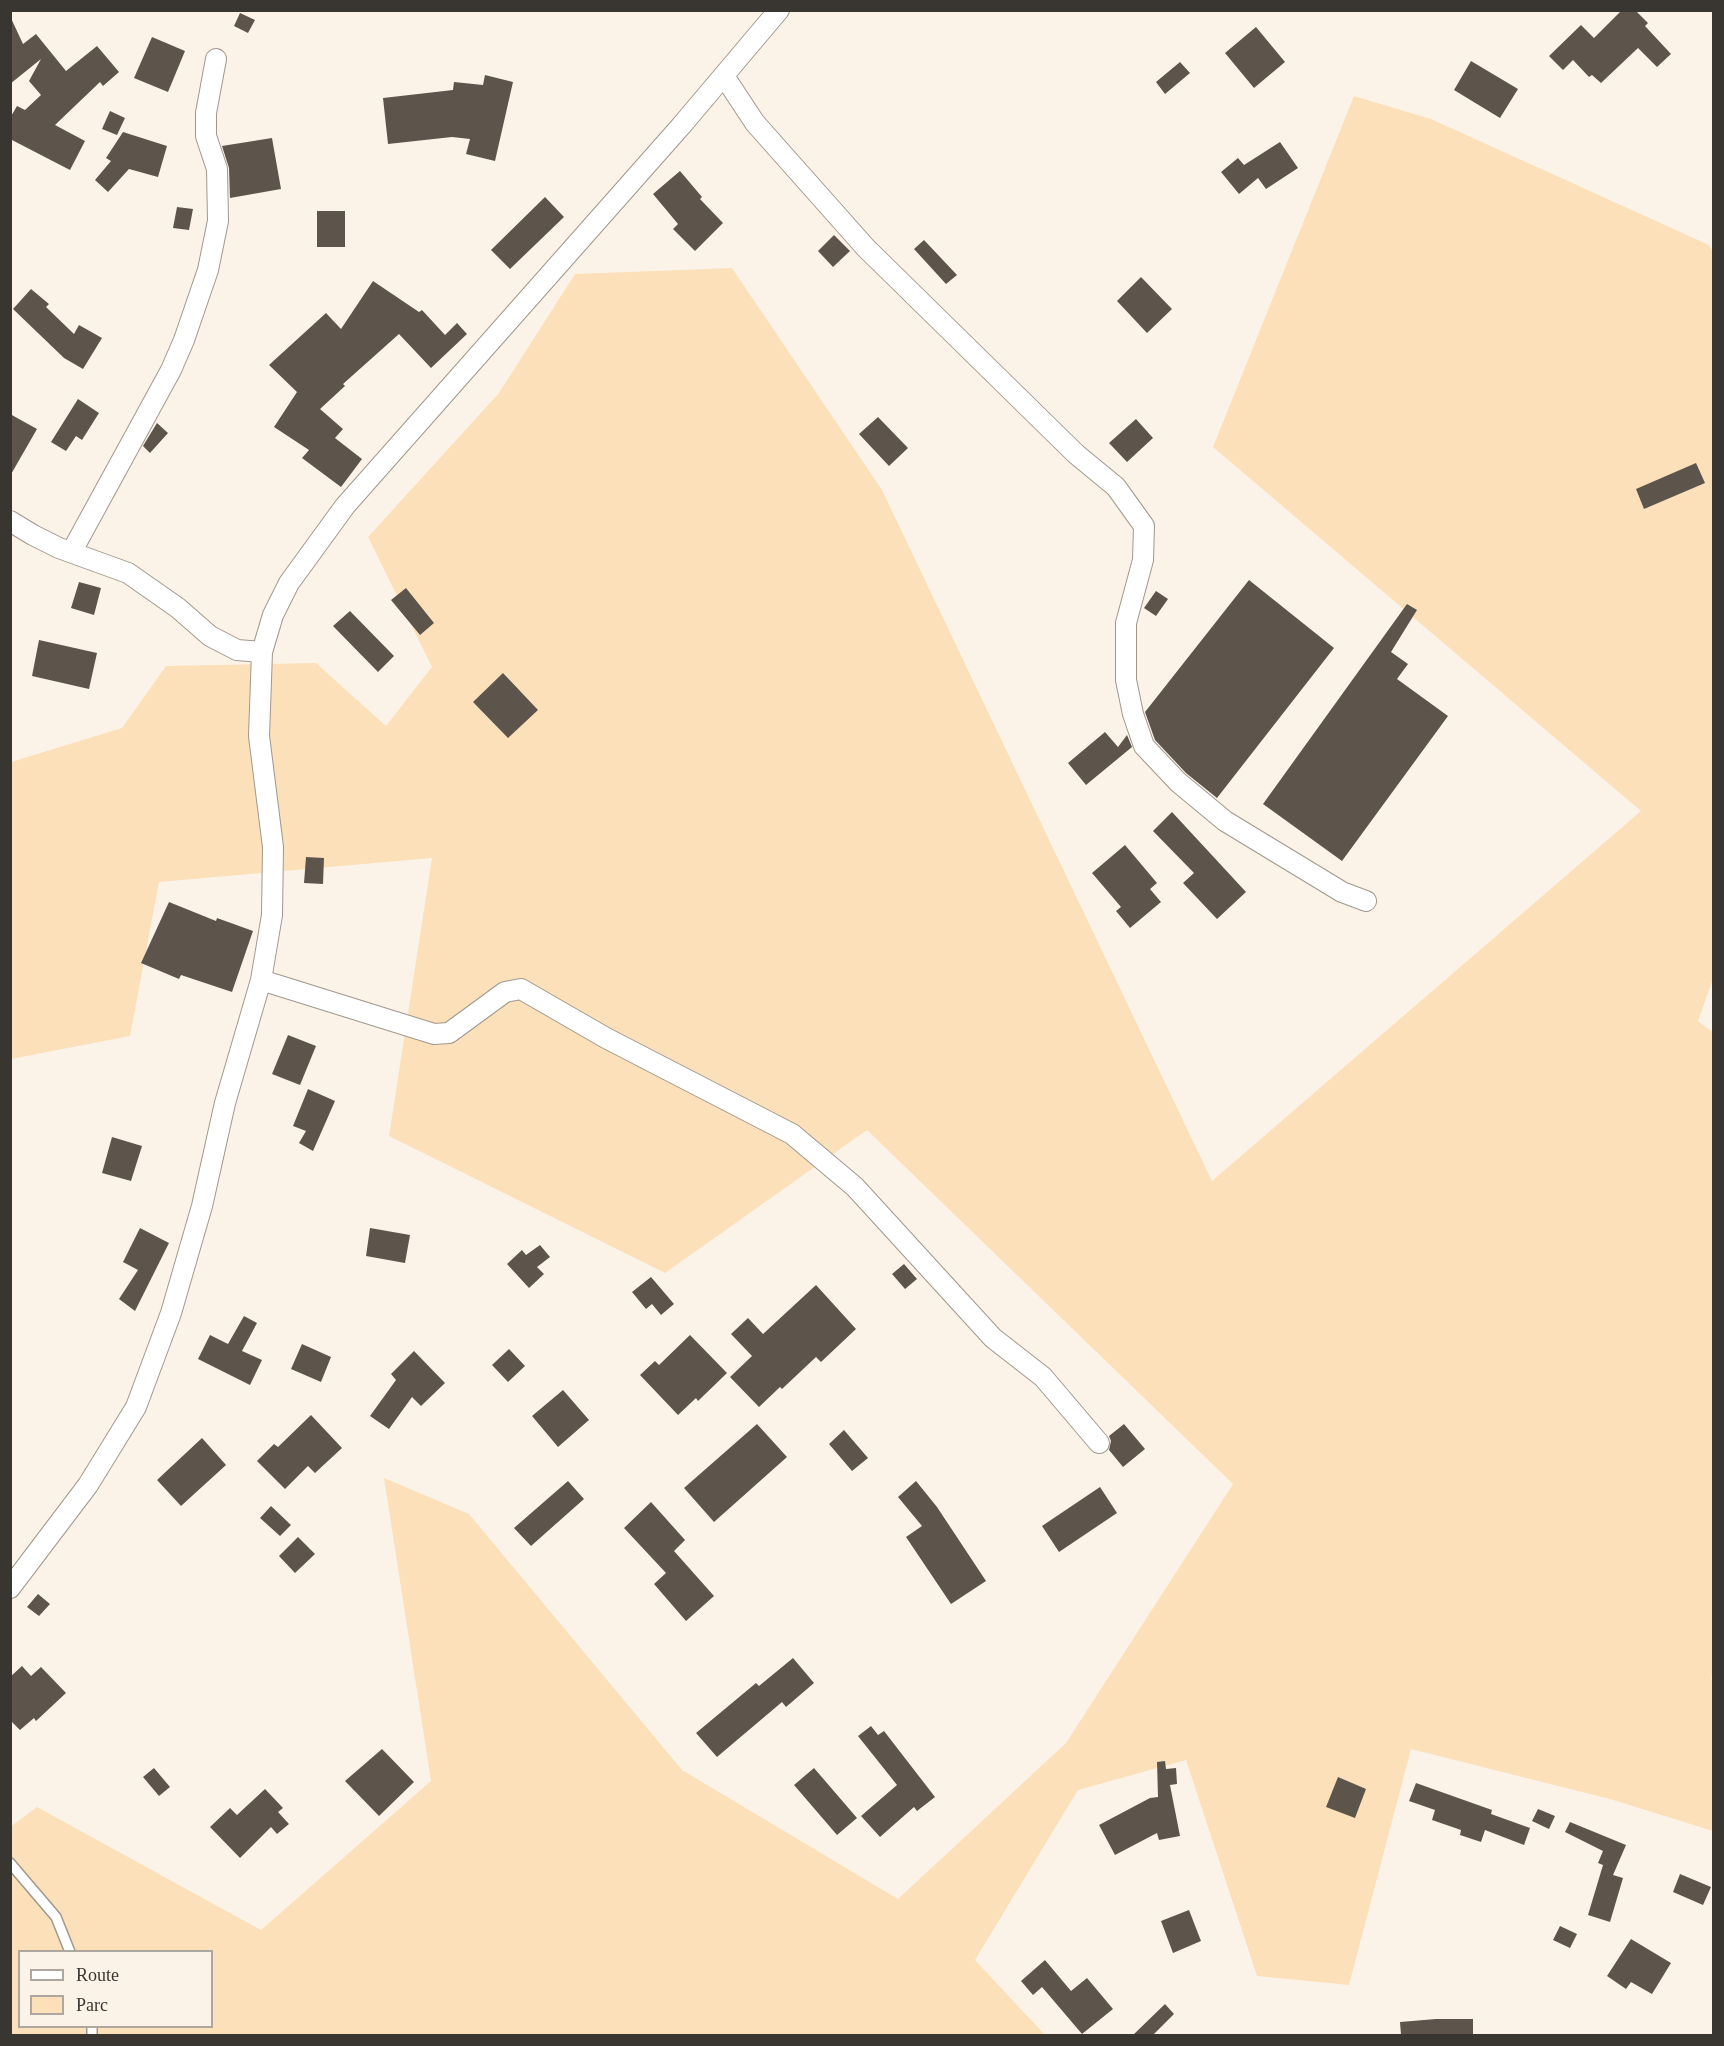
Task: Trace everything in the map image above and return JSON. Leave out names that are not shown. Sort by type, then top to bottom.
[{"type":"street","points":[[10,1588],[88,1485],[136,1407],[171,1313],[202,1206],[225,1103],[261,980],[272,915],[273,847],[259,736],[262,652],[273,615],[289,584],[345,506],[658,153],[779,10]]},
{"type":"street","points":[[72,551],[171,370],[208,270],[218,221],[217,169],[206,136],[206,114],[216,59]]},
{"type":"street","points":[[724,76],[755,123],[867,248],[1076,454],[1116,487],[1144,526],[1143,560],[1126,623],[1126,680],[1133,714],[1144,746],[1178,782],[1225,821],[1342,892],[1366,901]]},
{"type":"street","points":[[10,521],[59,548],[129,573],[178,608],[210,636],[237,650],[262,652]]},
{"type":"street","points":[[261,980],[434,1034],[449,1033],[505,992],[521,989],[606,1038],[792,1134],[855,1187],[993,1338],[1043,1377],[1099,1443]]},
{"type":"lane","points":[[10,1863],[56,1917],[69,1950]]},
{"type":"green space","points":[[1354,96],[1431,119],[1709,245],[1714,254],[1714,976],[1698,1021],[1714,1033],[1714,1667],[1711,1679],[1714,1680],[1713,1831],[1610,1799],[1411,1749],[1349,1985],[1257,1976],[1186,1760],[1078,1790],[975,1960],[1045,2035],[11,2036],[10,1827],[37,1807],[261,1930],[431,1781],[384,1478],[469,1514],[682,1770],[898,1899],[1066,1743],[1233,1484],[867,1130],[665,1273],[389,1136],[432,858],[159,882],[130,1036],[11,1059],[11,762],[122,728],[166,666],[316,663],[386,726],[432,667],[368,537],[499,393],[575,274],[732,268],[882,490],[1212,1181],[1641,811],[1213,447]]},
{"type":"building","points":[[1622,10],[1635,10],[1648,23],[1645,26],[1671,54],[1657,67],[1638,48],[1601,83],[1592,75],[1589,77],[1573,60],[1563,70],[1549,56],[1581,25],[1594,38]]},
{"type":"building","points":[[240,13],[255,20],[248,33],[234,26]]},
{"type":"building","points":[[10,16],[23,44],[36,34],[66,71],[97,46],[119,72],[103,86],[100,82],[55,125],[85,141],[70,170],[10,139],[10,118],[17,106],[25,110],[41,95],[29,81],[41,59],[10,84]]},
{"type":"building","points":[[1256,27],[1285,62],[1254,88],[1225,53]]},
{"type":"building","points":[[152,37],[185,51],[168,92],[134,78]]},
{"type":"building","points":[[1471,61],[1518,89],[1500,118],[1454,90]]},
{"type":"building","points":[[1180,62],[1190,73],[1165,94],[1156,82]]},
{"type":"building","points":[[485,75],[513,82],[495,161],[466,154],[470,139],[452,137],[388,144],[383,98],[453,90],[454,82],[483,85]]},
{"type":"building","points":[[110,111],[125,118],[117,135],[102,129]]},
{"type":"building","points":[[123,132],[167,146],[158,177],[129,169],[108,192],[95,180],[111,161],[106,158]]},
{"type":"building","points":[[272,138],[281,189],[230,198],[229,168],[222,146]]},
{"type":"building","points":[[1280,142],[1298,168],[1266,189],[1258,178],[1239,194],[1221,172],[1238,158],[1244,165]]},
{"type":"building","points":[[680,171],[702,197],[700,199],[723,223],[695,251],[673,229],[678,224],[653,194]]},
{"type":"building","points":[[545,197],[564,217],[510,269],[491,250]]},
{"type":"building","points":[[177,207],[193,209],[189,230],[173,228]]},
{"type":"building","points":[[317,211],[345,211],[345,247],[317,247]]},
{"type":"building","points":[[834,235],[850,251],[833,267],[818,251]]},
{"type":"building","points":[[924,240],[957,275],[946,284],[914,249]]},
{"type":"building","points":[[1141,277],[1172,309],[1147,333],[1117,301]]},
{"type":"building","points":[[373,281],[419,312],[422,310],[445,335],[457,323],[467,334],[431,368],[399,334],[343,384],[345,386],[320,409],[343,429],[335,438],[362,459],[341,487],[302,458],[309,450],[274,427],[297,392],[269,365],[326,313],[341,329]]},
{"type":"building","points":[[31,289],[49,304],[46,307],[74,334],[79,325],[102,338],[83,369],[64,358],[13,309]]},
{"type":"building","points":[[78,399],[99,413],[82,440],[76,436],[66,451],[51,442]]},
{"type":"building","points":[[10,414],[37,429],[10,476]]},
{"type":"building","points":[[878,417],[908,448],[889,466],[859,434]]},
{"type":"building","points":[[1136,419],[1153,438],[1127,462],[1109,443]]},
{"type":"building","points":[[157,423],[168,433],[150,453],[143,446]]},
{"type":"building","points":[[1696,463],[1705,483],[1644,509],[1636,489]]},
{"type":"building","points":[[1249,580],[1334,648],[1217,798],[1186,773],[1155,740],[1145,712]]},
{"type":"building","points":[[79,582],[101,588],[94,615],[71,608]]},
{"type":"building","points":[[406,588],[434,623],[420,635],[391,600]]},
{"type":"building","points":[[1156,591],[1168,599],[1156,616],[1144,608]]},
{"type":"building","points":[[1407,604],[1417,610],[1391,652],[1408,664],[1397,679],[1448,716],[1342,861],[1263,804]]},
{"type":"building","points":[[350,611],[394,656],[378,672],[333,626]]},
{"type":"building","points":[[39,640],[97,653],[89,689],[32,676]]},
{"type":"building","points":[[503,673],[538,710],[508,738],[473,702]]},
{"type":"building","points":[[1105,732],[1118,747],[1127,735],[1132,747],[1086,785],[1068,763]]},
{"type":"building","points":[[1172,812],[1246,892],[1217,919],[1183,883],[1194,873],[1153,831]]},
{"type":"building","points":[[1125,845],[1157,883],[1150,889],[1161,902],[1130,928],[1116,911],[1121,907],[1092,873]]},
{"type":"building","points":[[306,857],[324,858],[323,884],[304,883]]},
{"type":"building","points":[[169,902],[216,921],[217,918],[253,931],[232,992],[181,975],[179,979],[141,963]]},
{"type":"building","points":[[288,1035],[316,1046],[300,1085],[272,1074]]},
{"type":"building","points":[[308,1089],[335,1101],[313,1151],[299,1143],[306,1131],[293,1126]]},
{"type":"building","points":[[112,1137],[142,1146],[131,1181],[102,1173]]},
{"type":"building","points":[[140,1228],[169,1243],[135,1311],[119,1299],[138,1270],[123,1262]]},
{"type":"building","points":[[370,1228],[410,1235],[405,1263],[366,1256]]},
{"type":"building","points":[[540,1245],[550,1257],[537,1267],[544,1274],[529,1288],[507,1264],[522,1250],[526,1255]]},
{"type":"building","points":[[904,1264],[917,1279],[905,1289],[892,1274]]},
{"type":"building","points":[[651,1277],[674,1304],[661,1315],[652,1304],[646,1309],[632,1292]]},
{"type":"building","points":[[816,1285],[856,1329],[821,1362],[816,1357],[759,1407],[730,1377],[752,1356],[731,1334],[748,1318],[763,1334]]},
{"type":"building","points":[[244,1316],[257,1323],[242,1351],[262,1360],[250,1385],[198,1359],[210,1335],[228,1344]]},
{"type":"building","points":[[690,1335],[727,1373],[698,1401],[696,1398],[678,1415],[640,1375],[655,1361],[659,1365]]},
{"type":"building","points":[[302,1344],[331,1357],[321,1382],[291,1369]]},
{"type":"building","points":[[509,1349],[525,1366],[508,1382],[492,1365]]},
{"type":"building","points":[[414,1351],[445,1383],[421,1406],[412,1397],[389,1429],[370,1416],[396,1380],[391,1374]]},
{"type":"building","points":[[563,1390],[589,1420],[558,1447],[532,1416]]},
{"type":"building","points":[[311,1415],[342,1448],[315,1473],[308,1466],[285,1489],[257,1461],[274,1444],[278,1447]]},
{"type":"building","points":[[757,1424],[787,1457],[714,1522],[684,1488]]},
{"type":"building","points":[[1124,1424],[1145,1449],[1123,1467],[1109,1450],[1111,1441],[1109,1436]]},
{"type":"building","points":[[844,1430],[868,1458],[852,1471],[829,1444]]},
{"type":"building","points":[[202,1438],[226,1465],[181,1506],[157,1480]]},
{"type":"building","points":[[568,1481],[584,1499],[531,1546],[514,1528]]},
{"type":"building","points":[[916,1481],[937,1507],[986,1581],[951,1604],[906,1537],[922,1526],[898,1497]]},
{"type":"building","points":[[1100,1487],[1117,1513],[1059,1552],[1042,1526]]},
{"type":"building","points":[[651,1502],[685,1540],[674,1551],[714,1596],[686,1621],[654,1584],[666,1573],[624,1528]]},
{"type":"building","points":[[271,1506],[291,1525],[280,1536],[260,1518]]},
{"type":"building","points":[[298,1537],[315,1554],[295,1573],[279,1556]]},
{"type":"building","points":[[38,1594],[50,1604],[39,1616],[27,1607]]},
{"type":"building","points":[[793,1658],[814,1683],[786,1707],[782,1702],[717,1757],[696,1733],[756,1683],[759,1686]]},
{"type":"building","points":[[22,1666],[31,1676],[41,1667],[66,1693],[36,1721],[34,1718],[20,1730],[10,1720],[10,1677]]},
{"type":"building","points":[[871,1726],[878,1735],[884,1731],[935,1797],[917,1811],[914,1807],[880,1837],[861,1816],[897,1785],[858,1736]]},
{"type":"building","points":[[382,1749],[414,1782],[379,1816],[345,1781]]},
{"type":"building","points":[[1165,1761],[1166,1769],[1176,1768],[1177,1784],[1170,1785],[1180,1836],[1159,1840],[1157,1833],[1115,1855],[1099,1825],[1150,1798],[1158,1797],[1157,1762]]},
{"type":"building","points":[[154,1768],[170,1787],[159,1796],[143,1777]]},
{"type":"building","points":[[814,1768],[857,1818],[837,1835],[794,1785]]},
{"type":"building","points":[[1338,1777],[1366,1789],[1355,1818],[1326,1807]]},
{"type":"building","points":[[1416,1783],[1492,1810],[1491,1814],[1530,1828],[1524,1845],[1485,1830],[1481,1842],[1460,1835],[1461,1830],[1432,1820],[1435,1810],[1409,1801]]},
{"type":"building","points":[[265,1789],[283,1808],[278,1812],[289,1824],[277,1834],[271,1827],[240,1858],[210,1827],[230,1808],[237,1815]]},
{"type":"building","points":[[1538,1809],[1555,1816],[1549,1829],[1532,1821]]},
{"type":"building","points":[[1570,1822],[1626,1845],[1613,1875],[1623,1878],[1610,1922],[1588,1915],[1603,1865],[1598,1863],[1603,1851],[1565,1832]]},
{"type":"building","points":[[1680,1874],[1711,1887],[1703,1905],[1673,1892]]},
{"type":"building","points":[[1189,1910],[1201,1941],[1173,1953],[1161,1921]]},
{"type":"building","points":[[1560,1926],[1577,1934],[1570,1948],[1553,1940]]},
{"type":"building","points":[[1631,1939],[1671,1963],[1652,1994],[1631,1982],[1626,1989],[1607,1976]]},
{"type":"building","points":[[1045,1960],[1071,1991],[1087,1978],[1113,2009],[1082,2034],[1042,1987],[1033,1995],[1021,1981]]},
{"type":"building","points":[[1165,2004],[1174,2014],[1152,2036],[1132,2036]]},
{"type":"building","points":[[1473,2019],[1473,2036],[1401,2035],[1400,2022]]}]
